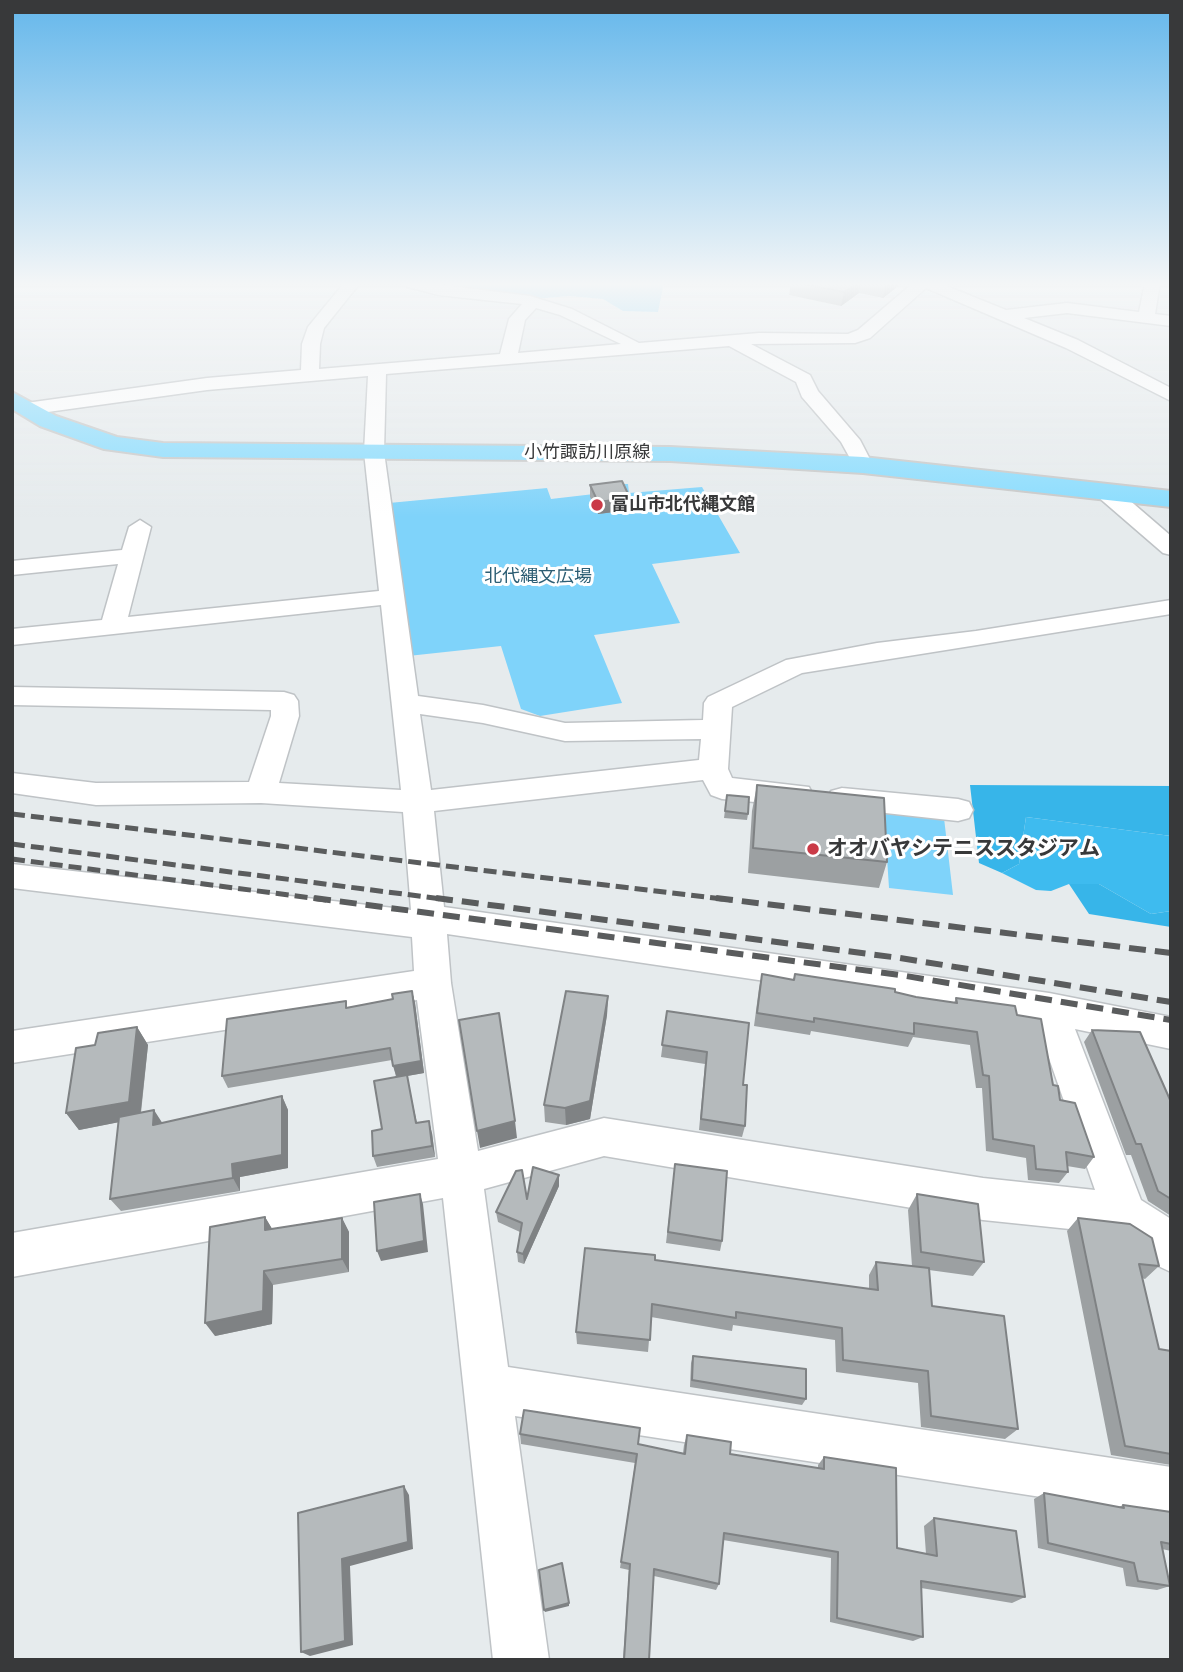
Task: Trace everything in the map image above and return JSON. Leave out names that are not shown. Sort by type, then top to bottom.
[{"type":"main road","name":"小竹諏訪川原線","points":[[19,404],[48,421],[113,444],[163,450],[670,454],[863,465],[1171,499]]},
{"type":"street","points":[[310,361],[310,375]]},
{"type":"street","points":[[19,404],[207,384],[484,361]]},
{"type":"street","points":[[771,361],[804,379],[809,393],[850,440],[863,465]]},
{"type":"street","points":[[1108,361],[1171,395]]},
{"type":"street","points":[[377,370],[374,452],[424,857],[433,983],[461,1175],[521,1660]]},
{"type":"street","points":[[1105,491],[1171,548]]},
{"type":"street","points":[[113,626],[140,527]]},
{"type":"street","points":[[12,568],[131,556]]},
{"type":"street","points":[[12,637],[391,597]]},
{"type":"street","points":[[958,810],[722,788],[713,769],[718,703],[795,666],[877,650],[976,639],[1171,607]]},
{"type":"street","points":[[16,701],[284,701],[285,716],[261,792]]},
{"type":"street","points":[[404,703],[483,714],[565,732],[716,729]]},
{"type":"street","points":[[12,783],[96,794],[261,792],[416,802],[713,769]]},
{"type":"street","points":[[12,876],[427,922],[1049,1008],[1171,1033]]},
{"type":"street","points":[[12,1047],[433,983]]},
{"type":"street","points":[[1049,1008],[1125,1214]]},
{"type":"street","points":[[12,1255],[461,1175],[604,1137],[984,1199],[1125,1214],[1168,1243],[1171,1250]]},
{"type":"street","points":[[488,1388],[1171,1492]]},
{"type":"green space","name":"北代縄文広場","points":[[592,484],[628,484],[629,493],[702,487],[740,553],[652,564],[680,623],[594,635],[622,703],[540,716],[521,709],[501,646],[408,656],[389,503],[547,488],[551,499],[594,494]]},
{"type":"green space","points":[[884,812],[944,818],[953,895],[889,888]]},
{"type":"shaded area","points":[[970,785],[1171,786],[1171,836],[1026,817],[1019,864],[1002,873],[979,863]]},
{"type":"shaded area","points":[[1026,817],[1171,836],[1171,911],[1151,914],[1099,884],[1069,884],[1051,891],[1036,890],[1002,873],[1019,864]]},
{"type":"shaded area","points":[[1069,884],[1099,884],[1151,914],[1171,911],[1171,927],[1089,914]]},
{"type":"building","points":[[622,481],[630,498],[598,502],[590,485]]},
{"type":"building","points":[[757,785],[884,798],[887,862],[753,848]]},
{"type":"building","points":[[727,795],[749,797],[748,814],[725,811]]},
{"type":"building","points":[[762,974],[794,980],[795,974],[895,989],[895,992],[916,997],[957,1003],[956,998],[1015,1006],[1017,1015],[1041,1019],[1053,1085],[1058,1086],[1060,1100],[1075,1103],[1094,1157],[1066,1152],[1068,1172],[1036,1169],[1034,1146],[993,1139],[989,1076],[983,1075],[977,1032],[914,1023],[914,1034],[814,1018],[814,1022],[757,1013]]},
{"type":"building","points":[[412,991],[421,1061],[393,1066],[390,1048],[222,1076],[227,1019],[346,1001],[346,1008],[393,999],[392,994]]},
{"type":"building","points":[[566,991],[608,996],[590,1101],[565,1108],[544,1105]]},
{"type":"building","points":[[667,1011],[749,1023],[743,1085],[747,1085],[745,1126],[701,1119],[707,1052],[662,1045]]},
{"type":"building","points":[[499,1013],[515,1121],[477,1131],[459,1020]]},
{"type":"building","points":[[137,1027],[129,1102],[66,1113],[76,1048],[95,1045],[98,1033]]},
{"type":"building","points":[[1092,1030],[1140,1032],[1171,1102],[1171,1199],[1158,1191],[1141,1144],[1136,1144]]},
{"type":"building","points":[[407,1075],[416,1123],[429,1121],[432,1146],[373,1156],[372,1131],[382,1129],[374,1081]]},
{"type":"building","points":[[282,1096],[282,1155],[232,1164],[233,1178],[110,1199],[119,1117],[154,1110],[153,1125]]},
{"type":"building","points":[[675,1164],[727,1171],[722,1241],[668,1232]]},
{"type":"building","points":[[533,1167],[559,1175],[523,1254],[517,1252],[522,1223],[496,1212],[516,1171],[522,1170],[527,1199]]},
{"type":"building","points":[[420,1194],[424,1241],[377,1251],[374,1202]]},
{"type":"building","points":[[917,1194],[978,1204],[984,1262],[921,1252]]},
{"type":"building","points":[[265,1217],[265,1230],[342,1218],[342,1259],[264,1271],[263,1311],[205,1323],[210,1227]]},
{"type":"building","points":[[1078,1218],[1130,1224],[1152,1238],[1159,1266],[1139,1264],[1159,1349],[1171,1351],[1171,1454],[1125,1446]]},
{"type":"building","points":[[585,1248],[655,1255],[655,1260],[878,1290],[876,1262],[929,1268],[932,1306],[1004,1316],[1018,1429],[931,1416],[928,1371],[843,1360],[842,1328],[736,1312],[736,1318],[652,1304],[650,1340],[576,1332]]},
{"type":"building","points":[[693,1356],[806,1369],[806,1399],[692,1380]]},
{"type":"building","points":[[524,1410],[640,1428],[638,1444],[685,1454],[687,1435],[731,1442],[730,1454],[824,1469],[824,1457],[896,1468],[897,1548],[937,1556],[934,1518],[1016,1531],[1025,1597],[921,1581],[923,1637],[837,1618],[838,1552],[724,1533],[719,1584],[654,1569],[649,1660],[624,1660],[630,1564],[621,1562],[637,1454],[520,1434]]},
{"type":"building","points":[[404,1486],[408,1542],[342,1559],[345,1641],[301,1652],[298,1513]]},
{"type":"building","points":[[1044,1493],[1124,1508],[1123,1505],[1171,1512],[1171,1544],[1161,1542],[1170,1586],[1138,1581],[1134,1563],[1048,1543]]},
{"type":"building","points":[[562,1563],[569,1603],[544,1610],[539,1570]]},
{"type":"railway","points":[[12,814],[731,900]]},
{"type":"railway","points":[[12,844],[450,900]]},
{"type":"railway","points":[[12,859],[327,900]]},
{"type":"railway","points":[[314,898],[900,975],[1171,1020]]},
{"type":"railway","points":[[436,898],[900,958],[1171,1002]]},
{"type":"railway","points":[[716,898],[1171,953]]},
{"type":"place","name":"富山市北代縄文館","points":[[597,505]]},
{"type":"place","name":"オオバヤシテニススタジアム","points":[[813,849]]}]
